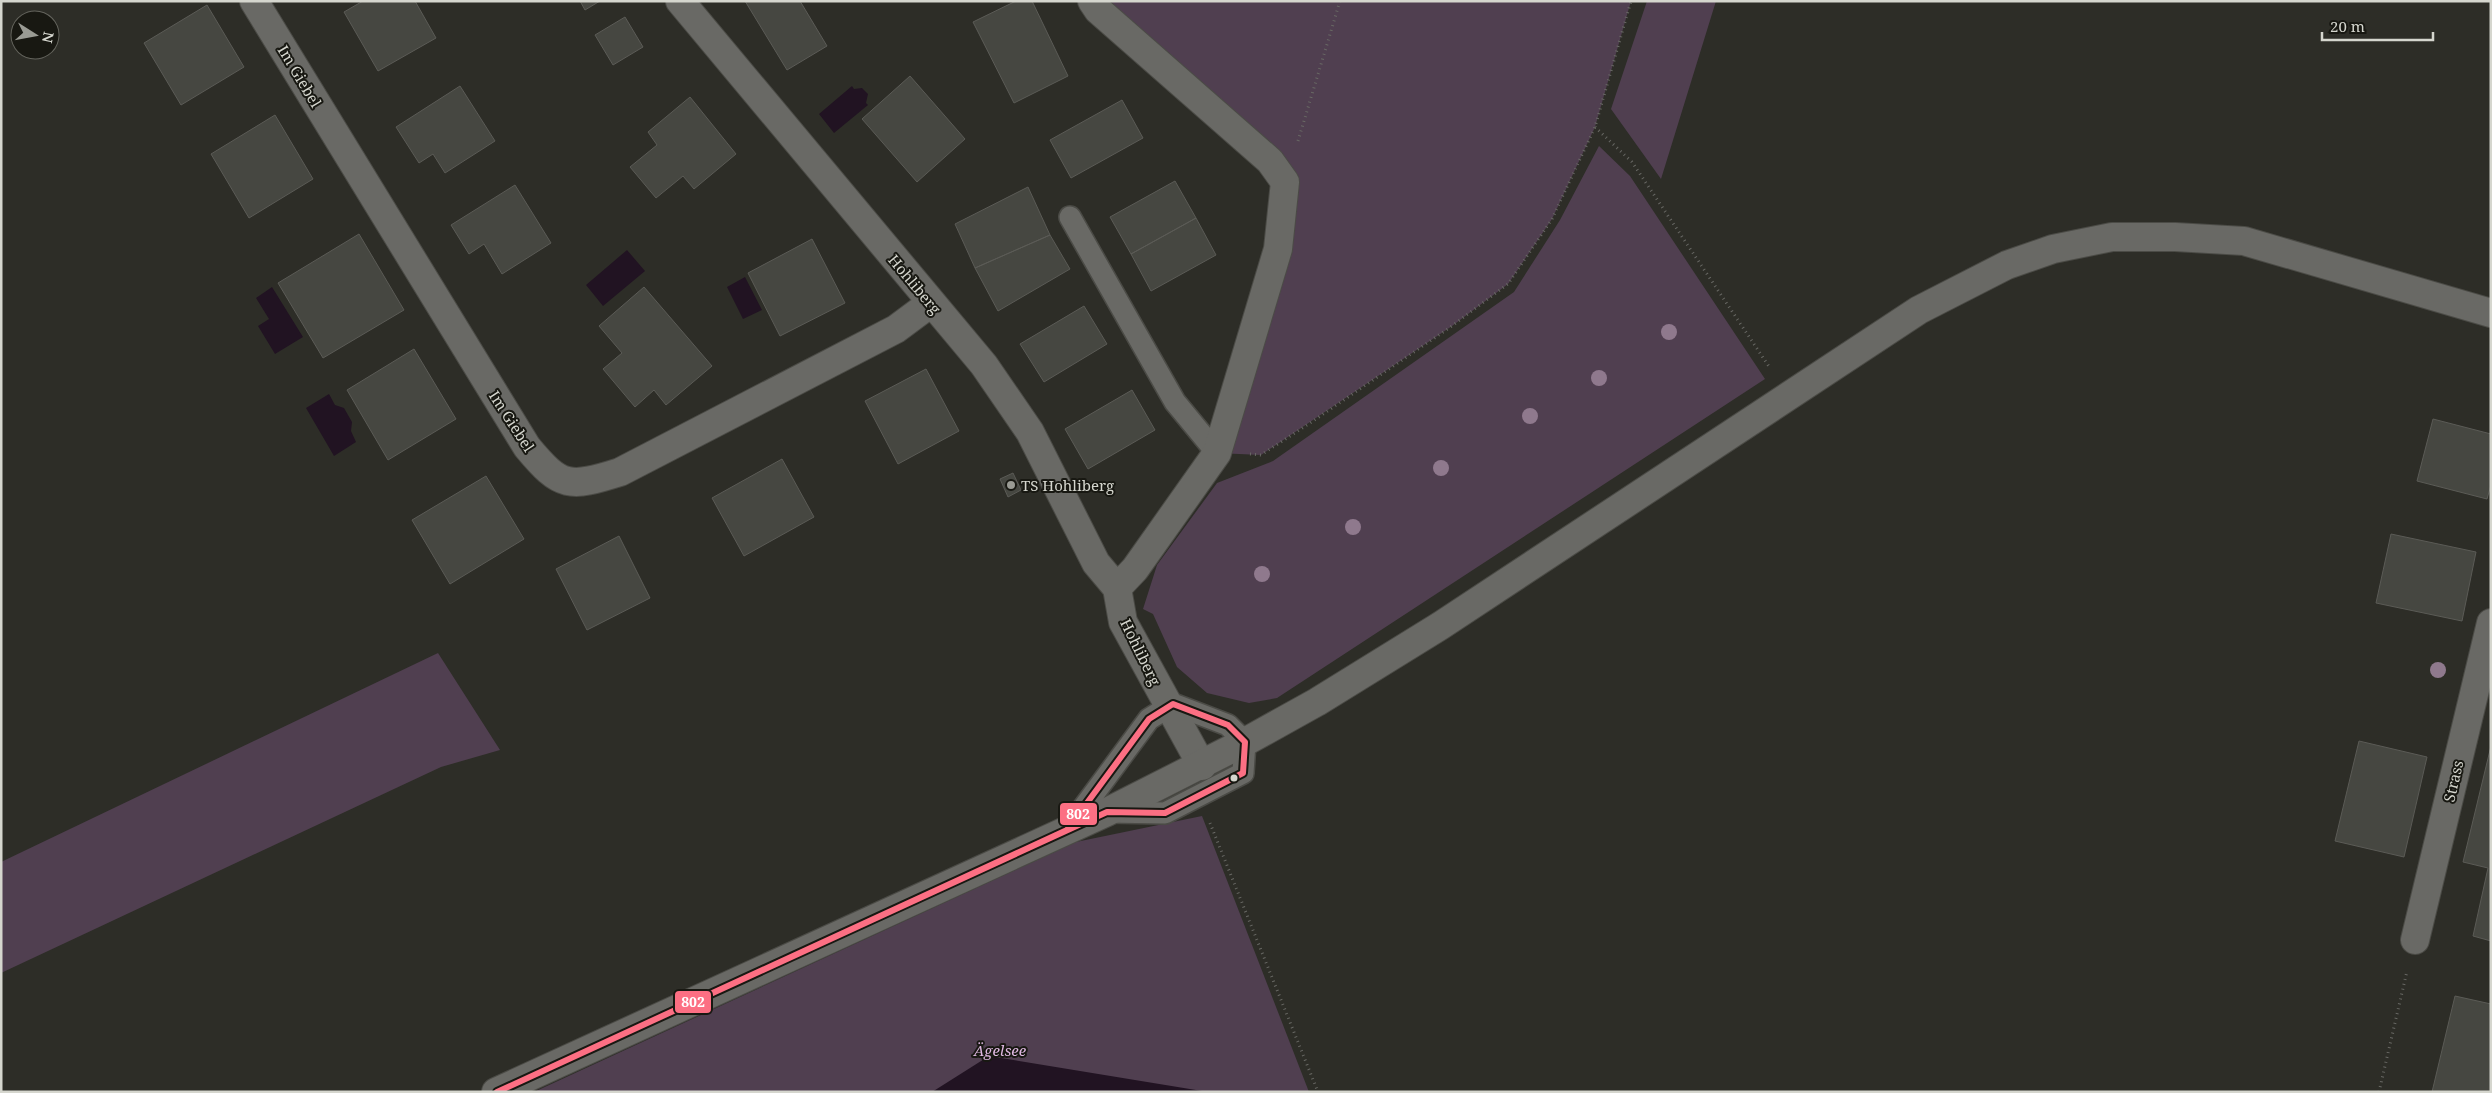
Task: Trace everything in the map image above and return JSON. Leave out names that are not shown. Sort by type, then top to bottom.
[{"type":"street","name":"Im Giebel","points":[[254,1],[527,447],[548,472],[569,482],[592,481],[620,472],[896,329],[931,303]]},
{"type":"street","name":"Hohliberg","points":[[680,1],[984,365],[1030,432],[1096,563],[1117,588],[1124,622],[1204,778]]},
{"type":"street","points":[[1092,1],[1098,10],[1270,161],[1285,182],[1278,249],[1218,453],[1135,569],[1117,588]]},
{"type":"street","points":[[496,1092],[1107,812],[1204,778],[1246,742],[1317,702],[1440,626],[1919,310],[2007,265],[2053,249],[2112,237],[2175,236],[2244,241],[2491,313]]},
{"type":"street","name":"Strass","points":[[2415,940],[2491,622]]},
{"type":"lane","points":[[1070,217],[1175,402],[1218,453]]},
{"type":"lane","points":[[1067,830],[1149,719],[1168,706],[1173,704],[1228,725],[1246,742]]},
{"type":"path","points":[[1285,182],[1340,1]]},
{"type":"path","points":[[1218,453],[1261,455],[1452,326],[1508,284],[1552,219],[1595,127],[1631,1]]},
{"type":"path","points":[[1595,127],[1632,162],[1788,396]]},
{"type":"path","points":[[1204,778],[1209,822],[1318,1092]]},
{"type":"path","points":[[2379,1092],[2415,940]]},
{"type":"green space","points":[[1092,1],[1631,1],[1595,127],[1552,219],[1508,284],[1452,326],[1261,455],[1217,453],[1285,182]]},
{"type":"green space","points":[[1647,1],[1716,1],[1661,179],[1611,109]]},
{"type":"green space","points":[[1599,146],[1630,176],[1765,379],[1277,698],[1249,703],[1207,693],[1177,667],[1153,614],[1143,609],[1157,565],[1217,483],[1273,461],[1514,292],[1560,220]]},
{"type":"green space","points":[[438,653],[500,750],[441,767],[1,973],[1,862]]},
{"type":"green space","points":[[1202,816],[1309,1092],[534,1092],[1076,842]]},
{"type":"shaded area","points":[[852,86],[854,89],[862,88],[868,94],[866,103],[868,105],[834,133],[819,114]]},
{"type":"shaded area","points":[[627,250],[645,271],[603,306],[586,285]]},
{"type":"shaded area","points":[[745,277],[762,310],[743,319],[727,287]]},
{"type":"shaded area","points":[[272,287],[303,337],[275,354],[258,326],[269,319],[256,298]]},
{"type":"shaded area","points":[[329,394],[335,405],[344,408],[352,422],[351,431],[356,442],[334,456],[306,408]]},
{"type":"shaded area","name":"Ägelsee","points":[[989,1056],[1202,1091],[1202,1092],[932,1092]]},
{"type":"building","points":[[363,1],[415,1],[436,38],[378,71],[344,12]]},
{"type":"building","points":[[580,1],[600,1],[585,10]]},
{"type":"building","points":[[745,1],[800,1],[827,46],[787,70]]},
{"type":"building","points":[[1016,1],[1032,1],[1068,76],[1014,103],[973,22]]},
{"type":"building","points":[[207,5],[244,67],[181,105],[144,43]]},
{"type":"building","points":[[625,17],[643,47],[613,65],[595,35]]},
{"type":"building","points":[[910,76],[965,139],[917,182],[862,119]]},
{"type":"building","points":[[460,86],[495,141],[445,173],[433,154],[419,163],[396,127]]},
{"type":"building","points":[[690,97],[736,154],[694,189],[683,176],[656,198],[630,167],[657,145],[648,132]]},
{"type":"building","points":[[1122,100],[1143,138],[1071,178],[1050,140]]},
{"type":"building","points":[[275,115],[313,179],[249,218],[211,154]]},
{"type":"building","points":[[1175,181],[1196,218],[1131,254],[1110,217]]},
{"type":"building","points":[[515,185],[551,243],[502,274],[484,244],[469,254],[451,225]]},
{"type":"building","points":[[1028,187],[1050,235],[975,268],[955,224]]},
{"type":"building","points":[[1196,218],[1216,255],[1151,291],[1131,254]]},
{"type":"building","points":[[359,234],[404,310],[323,358],[278,283]]},
{"type":"building","points":[[1050,235],[1070,269],[998,311],[975,268]]},
{"type":"building","points":[[812,239],[845,303],[780,336],[748,273]]},
{"type":"building","points":[[644,287],[712,366],[666,405],[654,390],[635,407],[603,369],[622,353],[599,326]]},
{"type":"building","points":[[1084,306],[1107,344],[1044,382],[1020,344]]},
{"type":"building","points":[[414,349],[456,419],[388,460],[347,390]]},
{"type":"building","points":[[926,369],[959,431],[898,464],[865,401]]},
{"type":"building","points":[[1132,390],[1155,430],[1088,469],[1065,429]]},
{"type":"building","points":[[2433,419],[2491,434],[2491,485],[2487,499],[2417,481]]},
{"type":"building","points":[[782,459],[814,517],[744,556],[712,498]]},
{"type":"building","name":"TS Hohliberg","points":[[1013,473],[1021,490],[1008,497],[1000,479]]},
{"type":"building","points":[[486,476],[524,539],[450,584],[412,520]]},
{"type":"building","points":[[2391,534],[2476,552],[2462,621],[2376,603]]},
{"type":"building","points":[[619,536],[650,598],[587,630],[556,569]]},
{"type":"building","points":[[2359,741],[2427,757],[2404,857],[2335,841]]},
{"type":"building","points":[[2491,746],[2491,941],[2473,936],[2488,868],[2463,862]]},
{"type":"building","points":[[2455,996],[2491,1004],[2491,1092],[2432,1092]]},
{"type":"transit line","name":"802","points":[[1173,704],[1228,725],[1245,742],[1243,773],[1165,813],[1107,812],[497,1092],[1067,830],[1149,719],[1173,704]]},
{"type":"place","name":"TS Hohliberg","points":[[1011,485]]}]
